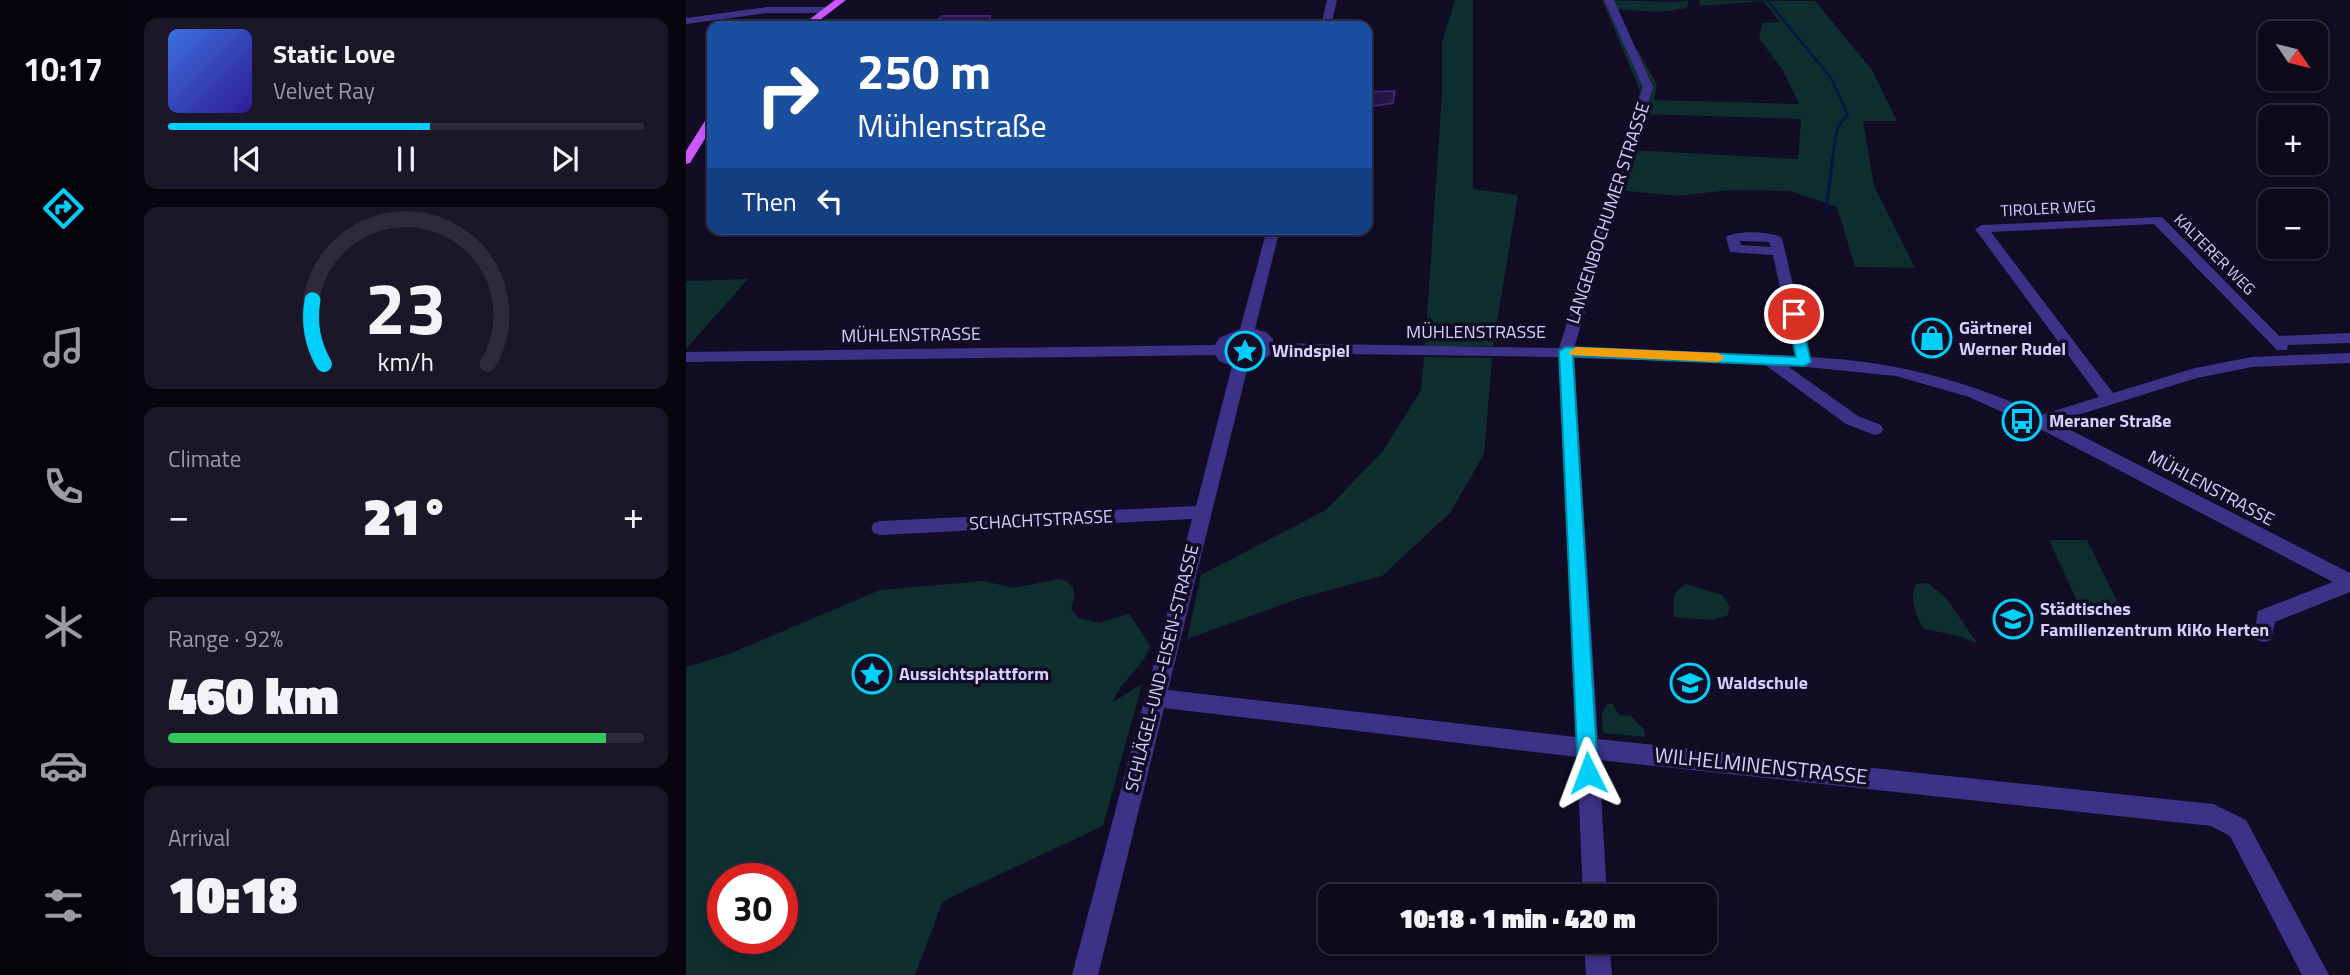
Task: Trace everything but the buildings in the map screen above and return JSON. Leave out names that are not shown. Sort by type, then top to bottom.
[{"type":"main road","points":[[813,21],[841,0]]},
{"type":"main road","points":[[686,160],[707,126]]},
{"type":"street","points":[[1327,21],[1332,0]]},
{"type":"street","name":"LANGENBOCHUMER STRASSE","points":[[1594,884],[1566,351],[1648,87],[1609,0]]},
{"type":"street","points":[[686,21],[767,9],[828,10]]},
{"type":"street","name":"KALTERER WEG","points":[[2119,222],[2157,220],[2275,341]]},
{"type":"street","name":"TIROLER WEG","points":[[2110,401],[1982,229],[2119,222]]},
{"type":"street","points":[[1247,332],[1272,235]]},
{"type":"street","points":[[1778,250],[1804,362]]},
{"type":"street","points":[[1247,332],[1265,337],[1267,348],[1258,357],[1241,362],[1226,359],[1220,350],[1228,338],[1247,332]]},
{"type":"street","points":[[2275,341],[2350,338]]},
{"type":"street","points":[[2275,341],[2294,361]]},
{"type":"street","name":"MÜHLENSTRASSE","points":[[1267,348],[1341,351],[1566,351],[1869,365],[1922,376],[1982,396],[2041,421],[2350,583]]},
{"type":"street","name":"MÜHLENSTRASSE","points":[[686,356],[1220,350]]},
{"type":"street","points":[[2041,421],[2195,373],[2252,362],[2350,358]]},
{"type":"street","points":[[1768,360],[1852,420],[1875,429]]},
{"type":"street","name":"SCHLÄGEL-UND-EISEN-STRASSE","points":[[1085,975],[1241,362]]},
{"type":"street","name":"SCHACHTSTRASSE","points":[[880,528],[1202,512]]},
{"type":"street","points":[[2264,634],[2265,617],[2350,583]]},
{"type":"street","name":"WILHELMINENSTRASSE","points":[[1156,698],[1586,748],[2213,815],[2238,828],[2316,975]]},
{"type":"street","points":[[1598,954],[1599,975]]},
{"type":"green space","points":[[1455,0],[1473,0],[1473,189],[1518,195],[1493,346],[1425,346],[1442,94],[1442,42]]},
{"type":"green space","points":[[1602,0],[1689,0],[1687,8],[1658,12],[1614,9],[1630,50],[1638,50],[1657,84],[1654,100],[1799,104],[1783,71],[1759,38],[1762,23],[1780,22],[1763,1],[1700,6],[1699,0],[1815,1],[1872,70],[1897,121],[1863,121],[1874,186],[1915,268],[1855,267],[1837,207],[1790,191],[1730,190],[1678,196],[1618,190],[1614,201],[1604,200],[1640,91]],"holes":[[[1641,114],[1801,119],[1798,159],[1631,150]]]},
{"type":"green space","points":[[748,279],[686,349],[686,281]]},
{"type":"green space","points":[[1424,357],[1492,358],[1484,454],[1450,513],[1382,576],[1300,598],[1187,639],[1201,575],[1326,510],[1383,451],[1421,390]]},
{"type":"green space","points":[[2049,540],[2087,540],[2124,615],[2083,614]]},
{"type":"green space","points":[[1059,579],[1065,581],[1074,589],[1071,608],[1078,618],[1100,623],[1129,613],[1150,646],[1113,702],[1142,684],[1103,826],[943,901],[915,975],[686,975],[686,667],[729,654],[880,590],[984,581],[1013,588]]},
{"type":"green space","points":[[1928,583],[1946,598],[1978,644],[1959,636],[1924,629],[1916,613],[1913,596],[1916,584]]},
{"type":"green space","points":[[1686,584],[1722,595],[1730,607],[1727,616],[1711,620],[1674,617],[1675,594]]},
{"type":"green space","points":[[1607,704],[1613,704],[1619,715],[1631,716],[1644,730],[1646,737],[1603,733],[1602,714]]},
{"type":"waterway","points":[[1767,0],[1831,78],[1848,115],[1838,129],[1833,158]]},
{"type":"waterway","points":[[1826,209],[1833,157]]},
{"type":"slow traffic","points":[[1576,352],[1718,358]]},
{"type":"place","name":"Gärtnerei Werner Rudel","points":[[1932,338]]},
{"type":"place","name":"Windspiel","points":[[1245,351]]},
{"type":"place","name":"Meraner Straße","points":[[2022,421]]},
{"type":"place","name":"Städtisches Familienzentrum KiKo Herten","points":[[2013,619]]},
{"type":"place","name":"Aussichtsplattform","points":[[872,674]]},
{"type":"place","name":"Waldschule","points":[[1690,683]]},
{"type":"route","points":[[1588,773],[1566,351],[1804,362],[1794,314]]}]
